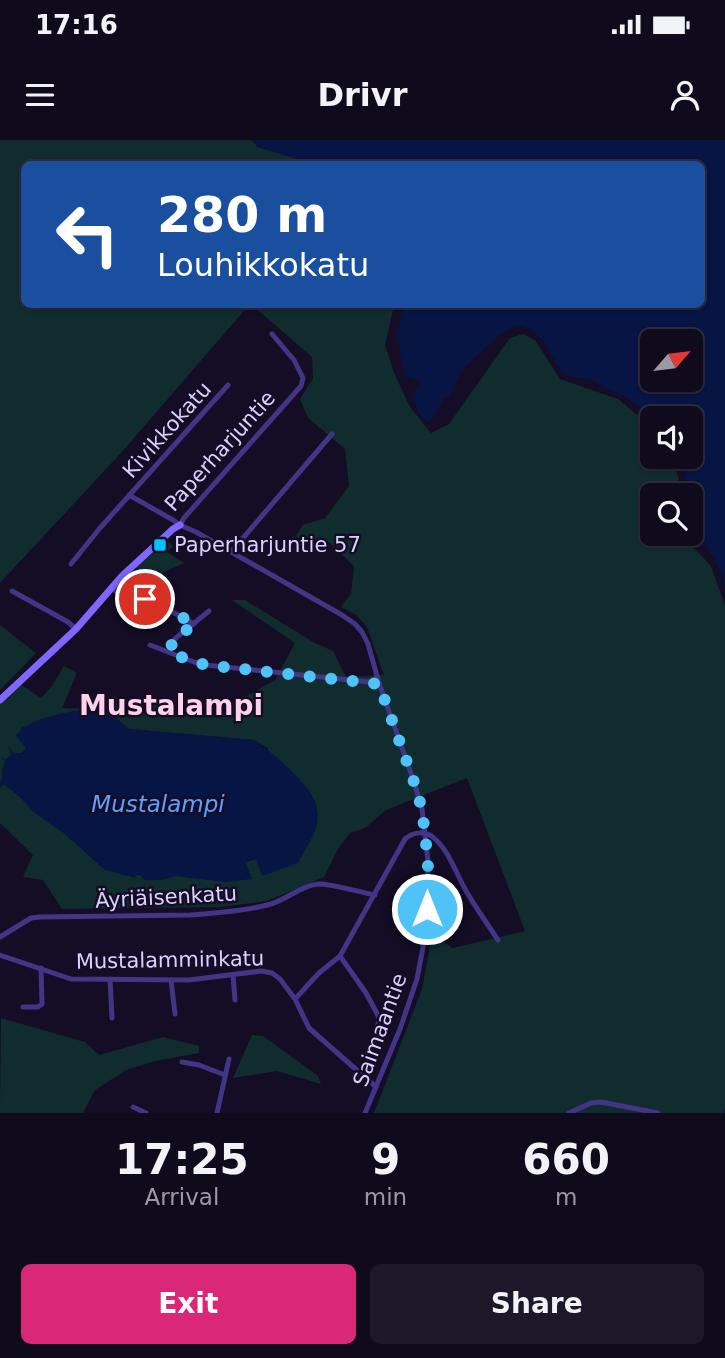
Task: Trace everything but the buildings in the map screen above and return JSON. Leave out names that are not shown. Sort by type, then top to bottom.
[{"type":"street","name":"Paperharjuntie","points":[[0,700],[76,629],[111,587],[173,529],[180,526],[184,518],[302,386],[303,377],[294,360],[272,334]]},
{"type":"street","name":"Kivikkokatu","points":[[71,564],[228,385]]},
{"type":"street","points":[[129,495],[180,526],[231,552],[332,434]]},
{"type":"street","name":"Saimaantie","points":[[231,552],[342,615],[362,632],[422,809],[428,861],[423,949],[410,1003],[365,1113]]},
{"type":"street","points":[[111,587],[127,600],[153,601],[194,624]]},
{"type":"street","points":[[12,591],[76,629]]},
{"type":"street","points":[[169,652],[173,641],[209,611]]},
{"type":"street","points":[[150,645],[194,662],[216,666],[379,684]]},
{"type":"street","points":[[295,999],[340,956],[404,839],[410,835],[425,833],[440,845],[498,940]]},
{"type":"street","name":"Äyriäisenkatu","points":[[0,937],[31,918],[213,914],[273,903],[321,884],[374,895]]},
{"type":"street","name":"Mustalamminkatu","points":[[0,955],[71,979],[207,979],[261,971],[272,973],[295,999],[302,1016],[314,1033],[376,1087]]},
{"type":"street","points":[[340,956],[374,1006],[380,1019],[377,1027]]},
{"type":"street","points":[[23,1007],[38,1007],[42,1004],[41,968]]},
{"type":"street","points":[[233,975],[235,1000]]},
{"type":"street","points":[[110,979],[112,1018]]},
{"type":"street","points":[[171,980],[175,1014]]},
{"type":"street","points":[[219,1112],[229,1059]]},
{"type":"street","points":[[182,1062],[225,1075]]},
{"type":"street","points":[[569,1113],[591,1103],[601,1102],[658,1113]]},
{"type":"street","points":[[133,1107],[146,1113]]},
{"type":"green space","points":[[0,140],[251,140],[258,147],[303,161],[21,161],[21,308],[246,308],[121,453],[0,583]]},
{"type":"green space","points":[[255,308],[393,308],[385,345],[394,373],[410,407],[431,433],[449,424],[510,338],[523,334],[535,340],[560,379],[618,399],[640,417],[640,469],[675,469],[679,483],[640,483],[640,546],[694,546],[711,566],[725,606],[723,1113],[374,1113],[422,989],[432,935],[453,948],[525,931],[467,778],[386,810],[365,828],[350,833],[338,849],[324,877],[267,901],[220,907],[62,909],[43,880],[23,877],[33,855],[0,823],[0,788],[4,784],[105,870],[160,880],[175,876],[197,878],[256,859],[268,748],[254,740],[129,729],[116,718],[94,711],[113,696],[163,706],[225,708],[275,680],[295,643],[232,600],[245,600],[313,642],[333,651],[346,677],[384,675],[367,627],[356,615],[341,607],[351,594],[354,566],[330,543],[295,537],[303,525],[325,518],[349,486],[345,449],[308,418],[300,399],[313,378],[312,357]]},
{"type":"green space","points":[[167,541],[173,546],[167,552],[184,563],[156,576],[135,568]]},
{"type":"green space","points":[[0,625],[36,653],[0,690]]},
{"type":"green space","points":[[64,666],[77,673],[62,708],[86,709],[21,728],[26,748],[22,753],[13,753],[11,749],[7,759],[2,759],[6,761],[0,782],[0,704],[20,684],[41,698]]},
{"type":"green space","points":[[1,1018],[85,1042],[99,1055],[163,1037],[199,1046],[199,1053],[155,1061],[126,1070],[95,1090],[83,1113],[0,1113]]},
{"type":"green space","points":[[252,1035],[263,1036],[318,1076],[321,1084],[277,1071],[233,1078]]},
{"type":"water","points":[[251,140],[725,140],[725,594],[723,575],[707,547],[703,546],[703,483],[686,483],[683,469],[703,469],[703,406],[640,408],[628,398],[588,379],[571,377],[561,372],[543,340],[530,329],[516,325],[499,335],[462,370],[450,396],[444,399],[428,423],[418,413],[413,397],[420,382],[405,376],[397,335],[402,308],[705,308],[705,161],[303,161],[258,147]]},
{"type":"water","name":"Mustalampi","points":[[86,709],[116,718],[129,729],[254,740],[261,745],[294,774],[316,803],[316,829],[298,863],[262,876],[256,859],[251,859],[246,863],[252,879],[226,882],[175,876],[145,880],[140,875],[135,878],[106,870],[64,833],[35,813],[4,784],[0,788],[5,761],[0,758],[7,759],[11,754],[8,745],[14,753],[22,753],[26,748],[16,736],[22,730],[38,720]]},
{"type":"place","name":"Paperharjuntie 57","points":[[160,545]]},
{"type":"district","name":"Mustalampi","points":[[171,705]]},
{"type":"route","points":[[145,599],[194,624],[173,641],[169,652],[194,662],[226,668],[379,684],[422,809],[428,861],[427,909]]}]
